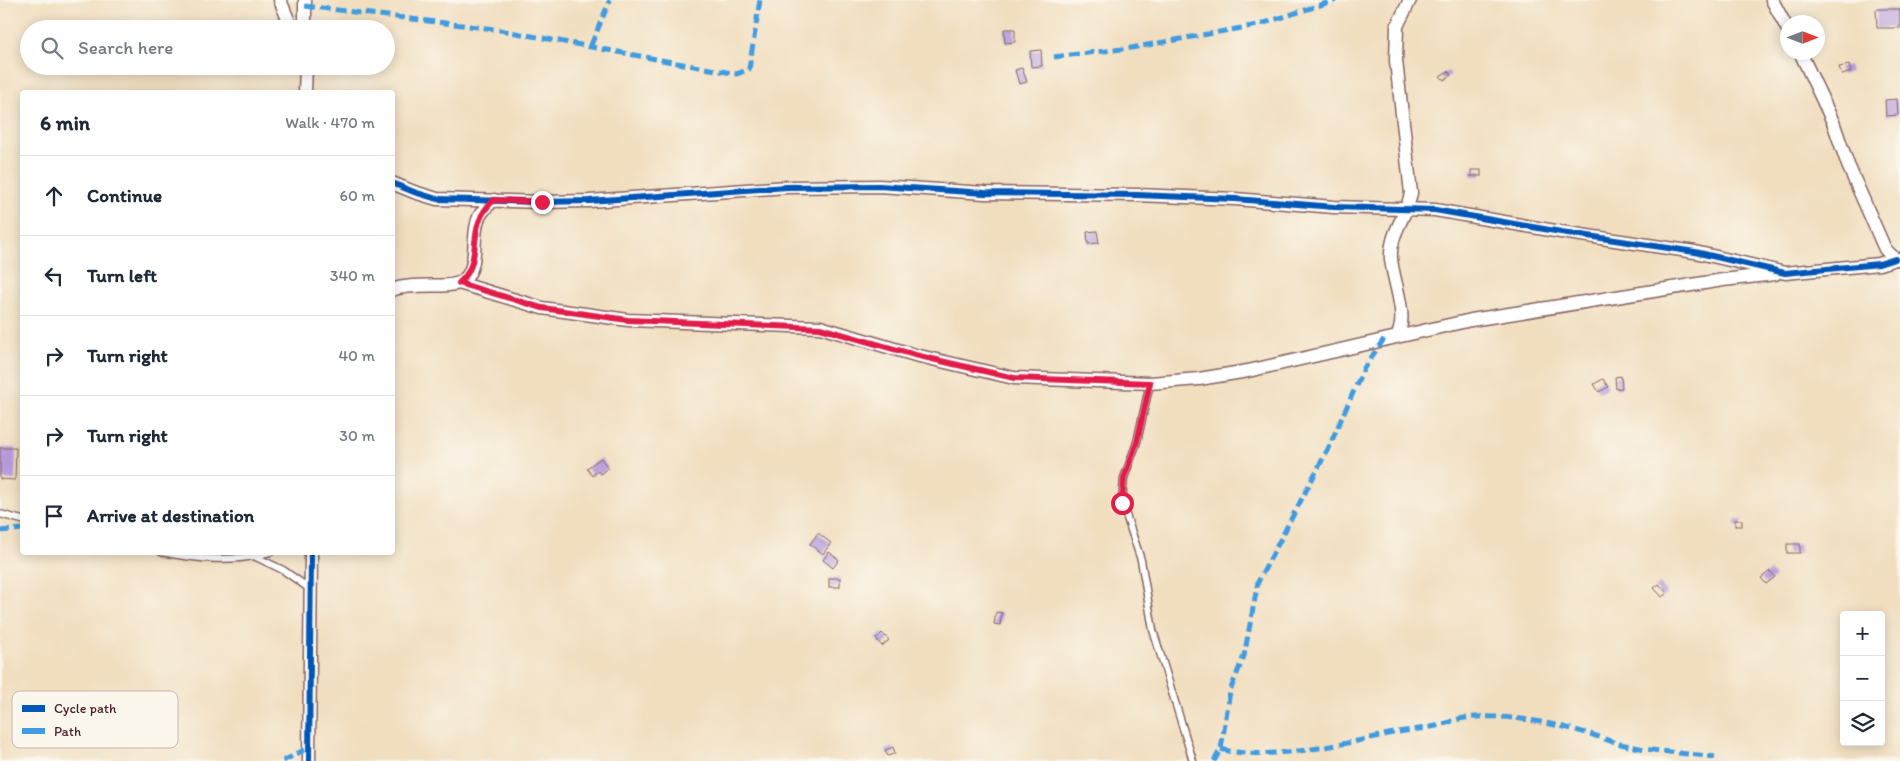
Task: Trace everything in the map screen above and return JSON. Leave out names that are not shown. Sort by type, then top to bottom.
[{"type":"street","points":[[280,0],[288,20]]},
{"type":"street","points":[[305,0],[306,20]]},
{"type":"street","points":[[1397,336],[1401,329],[1403,317],[1393,273],[1392,245],[1394,233],[1407,209],[1411,193],[1396,61],[1397,26],[1410,0]]},
{"type":"street","points":[[1772,0],[1780,15]]},
{"type":"street","points":[[1804,60],[1833,122],[1848,164],[1885,250],[1897,259]]},
{"type":"street","points":[[305,90],[306,75]]},
{"type":"street","points":[[395,183],[437,199],[590,202],[787,187],[879,186],[985,193],[1137,194],[1236,199],[1334,207],[1435,210],[1561,232],[1695,252],[1785,273]]},
{"type":"street","points":[[459,283],[472,269],[479,218],[484,208],[494,200]]},
{"type":"street","points":[[395,289],[411,285],[459,283],[542,308],[628,320],[820,328],[915,355],[1014,378],[1150,383],[1200,379],[1248,371],[1471,320],[1723,280],[1879,264],[1897,259]]},
{"type":"street","points":[[395,280],[411,285]]},
{"type":"street","points":[[309,761],[310,555]]},
{"type":"lane","points":[[1150,383],[1137,442],[1124,478],[1122,503],[1141,560],[1153,630],[1193,761]]},
{"type":"lane","points":[[0,514],[20,519]]},
{"type":"lane","points":[[184,555],[206,558],[256,557],[262,555]]},
{"type":"lane","points":[[256,557],[283,570],[310,589]]},
{"type":"building","points":[[1876,9],[1900,9],[1900,28],[1877,28]]},
{"type":"building","points":[[1004,29],[1015,29],[1015,42],[1005,43]]},
{"type":"building","points":[[1041,50],[1042,66],[1031,67],[1030,51]]},
{"type":"building","points":[[1849,65],[1851,72],[1842,75],[1839,67]]},
{"type":"building","points":[[1022,68],[1027,82],[1019,84],[1015,70]]},
{"type":"building","points":[[1448,71],[1451,75],[1444,80],[1440,76]]},
{"type":"building","points":[[1897,99],[1898,115],[1886,116],[1885,100]]},
{"type":"building","points":[[1471,170],[1481,170],[1481,176],[1471,176]]},
{"type":"building","points":[[1097,231],[1099,243],[1088,244],[1087,232]]},
{"type":"building","points":[[1621,376],[1622,388],[1616,389],[1615,377]]},
{"type":"building","points":[[1603,379],[1608,387],[1599,392],[1594,384]]},
{"type":"building","points":[[0,448],[16,448],[15,480],[0,479]]},
{"type":"building","points":[[601,458],[608,468],[600,474],[598,471],[592,476],[587,468]]},
{"type":"building","points":[[1735,520],[1742,520],[1742,526],[1735,526]]},
{"type":"building","points":[[818,533],[831,543],[823,554],[810,544]]},
{"type":"building","points":[[1787,544],[1800,544],[1800,553],[1787,553]]},
{"type":"building","points":[[829,552],[839,560],[833,568],[823,560]]},
{"type":"building","points":[[1770,571],[1775,577],[1766,584],[1761,578]]},
{"type":"building","points":[[829,578],[840,578],[840,587],[829,587]]},
{"type":"building","points":[[1659,584],[1667,593],[1662,597],[1654,588]]},
{"type":"building","points":[[996,612],[1002,613],[1000,625],[994,624]]},
{"type":"building","points":[[882,633],[889,640],[882,646],[876,639]]},
{"type":"building","points":[[893,747],[895,753],[888,756],[885,750]]},
{"type":"marked path","points":[[591,45],[610,0]]},
{"type":"marked path","points":[[305,6],[494,29],[737,74],[749,69],[760,0]]},
{"type":"marked path","points":[[1054,57],[1131,48],[1258,25],[1336,0]]},
{"type":"marked path","points":[[1214,761],[1221,749],[1230,691],[1244,656],[1258,582],[1328,449],[1364,368],[1384,339]]},
{"type":"marked path","points":[[0,531],[20,529]]},
{"type":"marked path","points":[[1221,749],[1257,753],[1300,751],[1440,725],[1461,719],[1497,717],[1546,723],[1636,747],[1715,757]]},
{"type":"marked path","points":[[283,761],[308,748]]},
{"type":"cycle path","points":[[395,184],[437,199],[542,202],[589,201],[787,187],[879,186],[985,193],[1137,195],[1235,199],[1334,207],[1435,210],[1561,232],[1695,252],[1785,273],[1879,264],[1895,259]]},
{"type":"cycle path","points":[[309,761],[311,555]]},
{"type":"route","points":[[542,202],[494,200],[484,208],[475,230],[472,269],[467,277],[459,283],[542,308],[628,320],[820,328],[965,368],[1014,378],[1150,383],[1137,442],[1124,478],[1122,503]]}]
